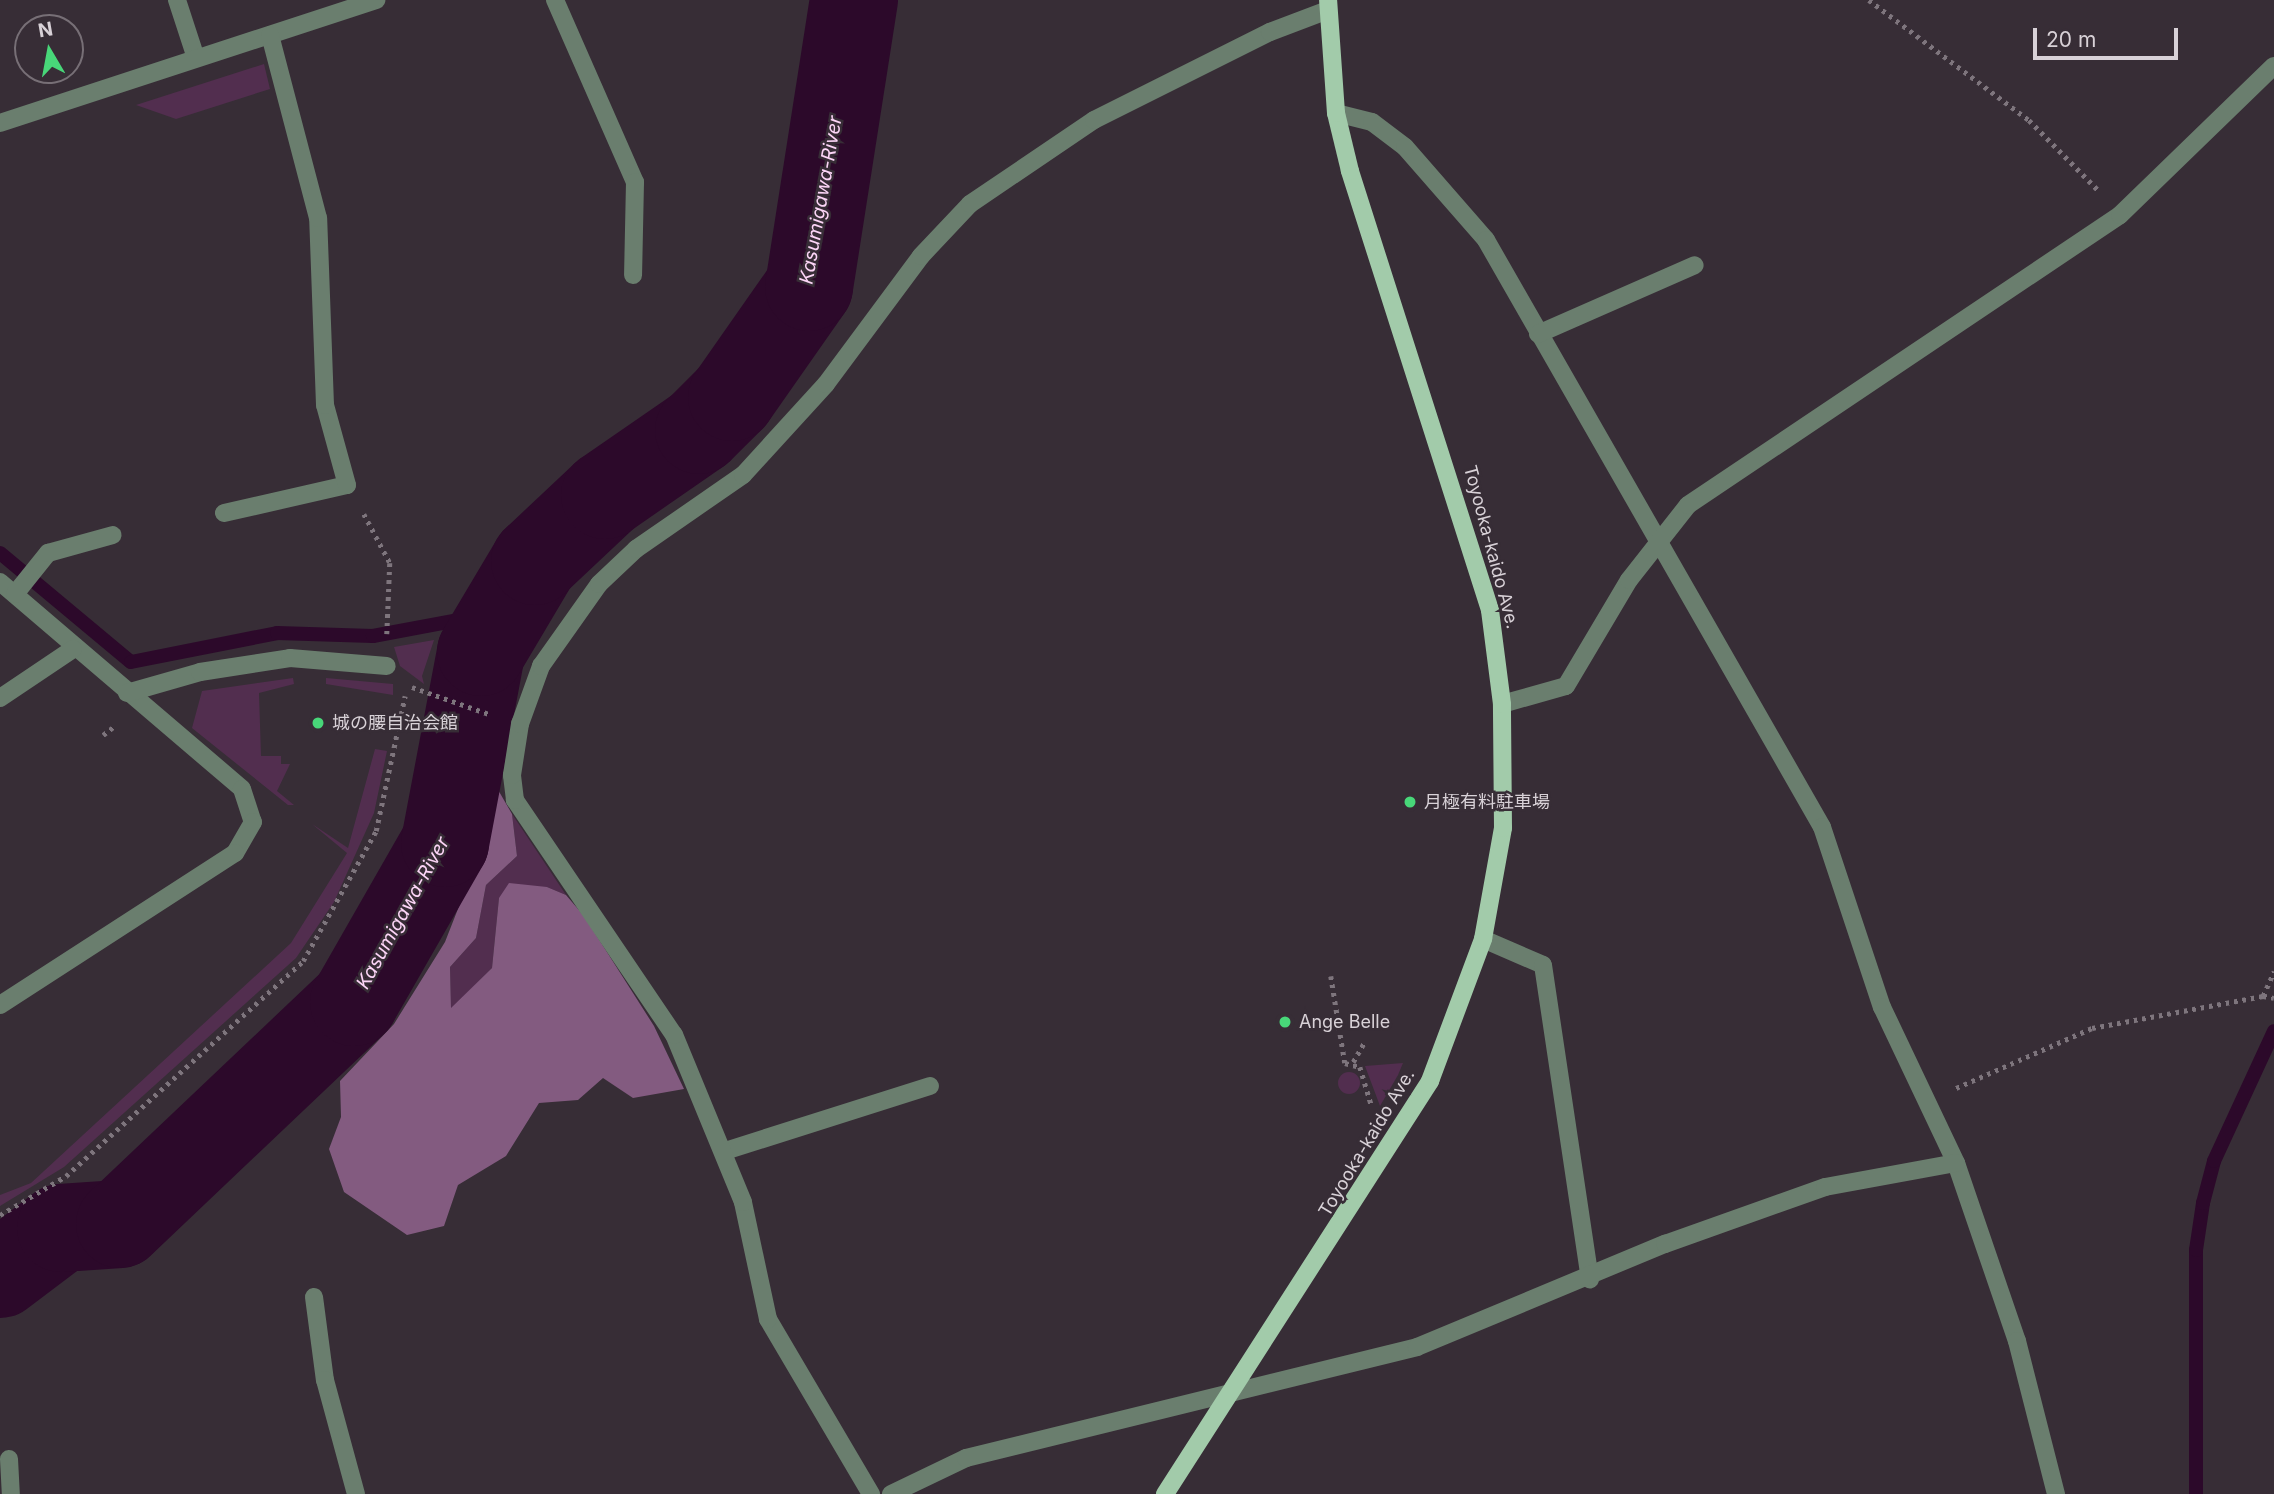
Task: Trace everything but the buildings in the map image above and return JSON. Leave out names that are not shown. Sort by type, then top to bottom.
[{"type":"main road","name":"Toyooka-kaido Ave.","points":[[1166,1494],[1410,1118],[1447,1043],[1483,939],[1503,828],[1502,704],[1479,572],[1336,113],[1328,5]]},
{"type":"street","points":[[177,0],[196,58]]},
{"type":"street","points":[[0,123],[376,0]]},
{"type":"street","points":[[555,0],[635,181],[633,275]]},
{"type":"street","points":[[871,1494],[768,1319],[725,1152],[674,1035],[515,800],[512,775],[529,697],[577,610],[636,549],[743,475],[786,431],[921,256],[970,204],[1094,120],[1328,5]]},
{"type":"street","points":[[224,513],[347,485],[325,405],[317,218],[270,35]]},
{"type":"street","points":[[1502,704],[1566,686],[1655,542],[1688,505],[2120,215],[2274,66]]},
{"type":"street","points":[[1336,113],[1371,122],[1430,171],[1486,240],[1655,542],[1822,827],[1882,1007],[1931,1099],[1956,1163],[2017,1341],[2056,1494]]},
{"type":"street","points":[[1538,334],[1695,265]]},
{"type":"street","points":[[20,588],[48,553],[113,535]]},
{"type":"street","points":[[0,582],[20,588],[73,649],[242,789],[252,810],[250,834],[235,853],[0,1005]]},
{"type":"street","points":[[0,698],[73,649]]},
{"type":"street","points":[[127,693],[200,672],[290,658],[387,666]]},
{"type":"street","points":[[1483,939],[1543,965],[1590,1280]]},
{"type":"street","points":[[725,1152],[930,1086]]},
{"type":"street","points":[[891,1494],[966,1458],[1417,1347],[1590,1280],[1665,1244],[1825,1187],[1956,1163]]},
{"type":"street","points":[[314,1297],[324,1380],[356,1494]]},
{"type":"street","points":[[9,1460],[11,1494]]},
{"type":"path","points":[[1869,0],[2029,120],[2120,215]]},
{"type":"path","points":[[347,485],[387,553],[386,647]]},
{"type":"path","points":[[0,1215],[66,1176],[303,961],[376,831],[407,684]]},
{"type":"path","points":[[421,692],[494,716]]},
{"type":"path","points":[[2263,996],[2274,971]]},
{"type":"path","points":[[1332,976],[1345,1063],[1353,1062]]},
{"type":"path","points":[[1931,1099],[2092,1028],[2263,996],[2274,998]]},
{"type":"path","points":[[1353,1062],[1364,1043]]},
{"type":"path","points":[[1353,1062],[1379,1116]]},
{"type":"shaded area","points":[[264,64],[270,89],[176,119],[136,105]]},
{"type":"shaded area","points":[[434,640],[422,676],[424,684],[400,666],[394,647]]},
{"type":"shaded area","points":[[293,678],[294,684],[259,693],[261,756],[281,756],[281,764],[290,764],[277,791],[294,805],[288,805],[192,728],[202,691]]},
{"type":"shaded area","points":[[326,678],[393,684],[393,695],[326,684]]},
{"type":"shaded area","points":[[375,749],[387,751],[374,813],[334,902],[296,958],[64,1167],[0,1206],[0,1195],[31,1183],[291,943],[347,853],[312,824],[348,848]]},
{"type":"shaded area","points":[[497,788],[512,814],[517,856],[486,885],[476,938],[450,967],[451,1008],[492,968],[499,898],[509,883],[547,887],[566,895],[584,916],[654,1026],[684,1089],[633,1098],[603,1078],[578,1100],[539,1103],[506,1156],[458,1185],[444,1226],[407,1235],[344,1192],[329,1149],[341,1117],[340,1081],[394,1024],[445,942],[490,827]]},
{"type":"shaded area","points":[[512,814],[566,895],[547,887],[499,898],[492,968],[451,1009],[450,967],[476,938],[486,885],[517,856]]},
{"type":"shaded area","points":[[1403,1063],[1398,1075],[1380,1106],[1365,1066]]},
{"type":"shaded area","points":[[1349,1072],[1357,1075],[1360,1083],[1357,1091],[1349,1094],[1341,1091],[1338,1083],[1341,1075]]},
{"type":"waterway","name":"Kasumigawa-River","points":[[0,1274],[61,1228],[120,1224],[354,1002],[445,843],[481,652],[535,561],[605,495],[699,430],[732,397],[809,287],[854,0]]},
{"type":"waterway","points":[[0,553],[131,662],[277,633],[373,636],[464,619],[499,621]]},
{"type":"waterway","points":[[2196,1494],[2196,1250],[2203,1203],[2214,1161],[2274,1031]]},
{"type":"place","name":"城の腰自治会館","points":[[318,723]]},
{"type":"place","name":"月極有料駐車場","points":[[1410,802]]},
{"type":"place","name":"Ange Belle","points":[[1285,1022]]}]
